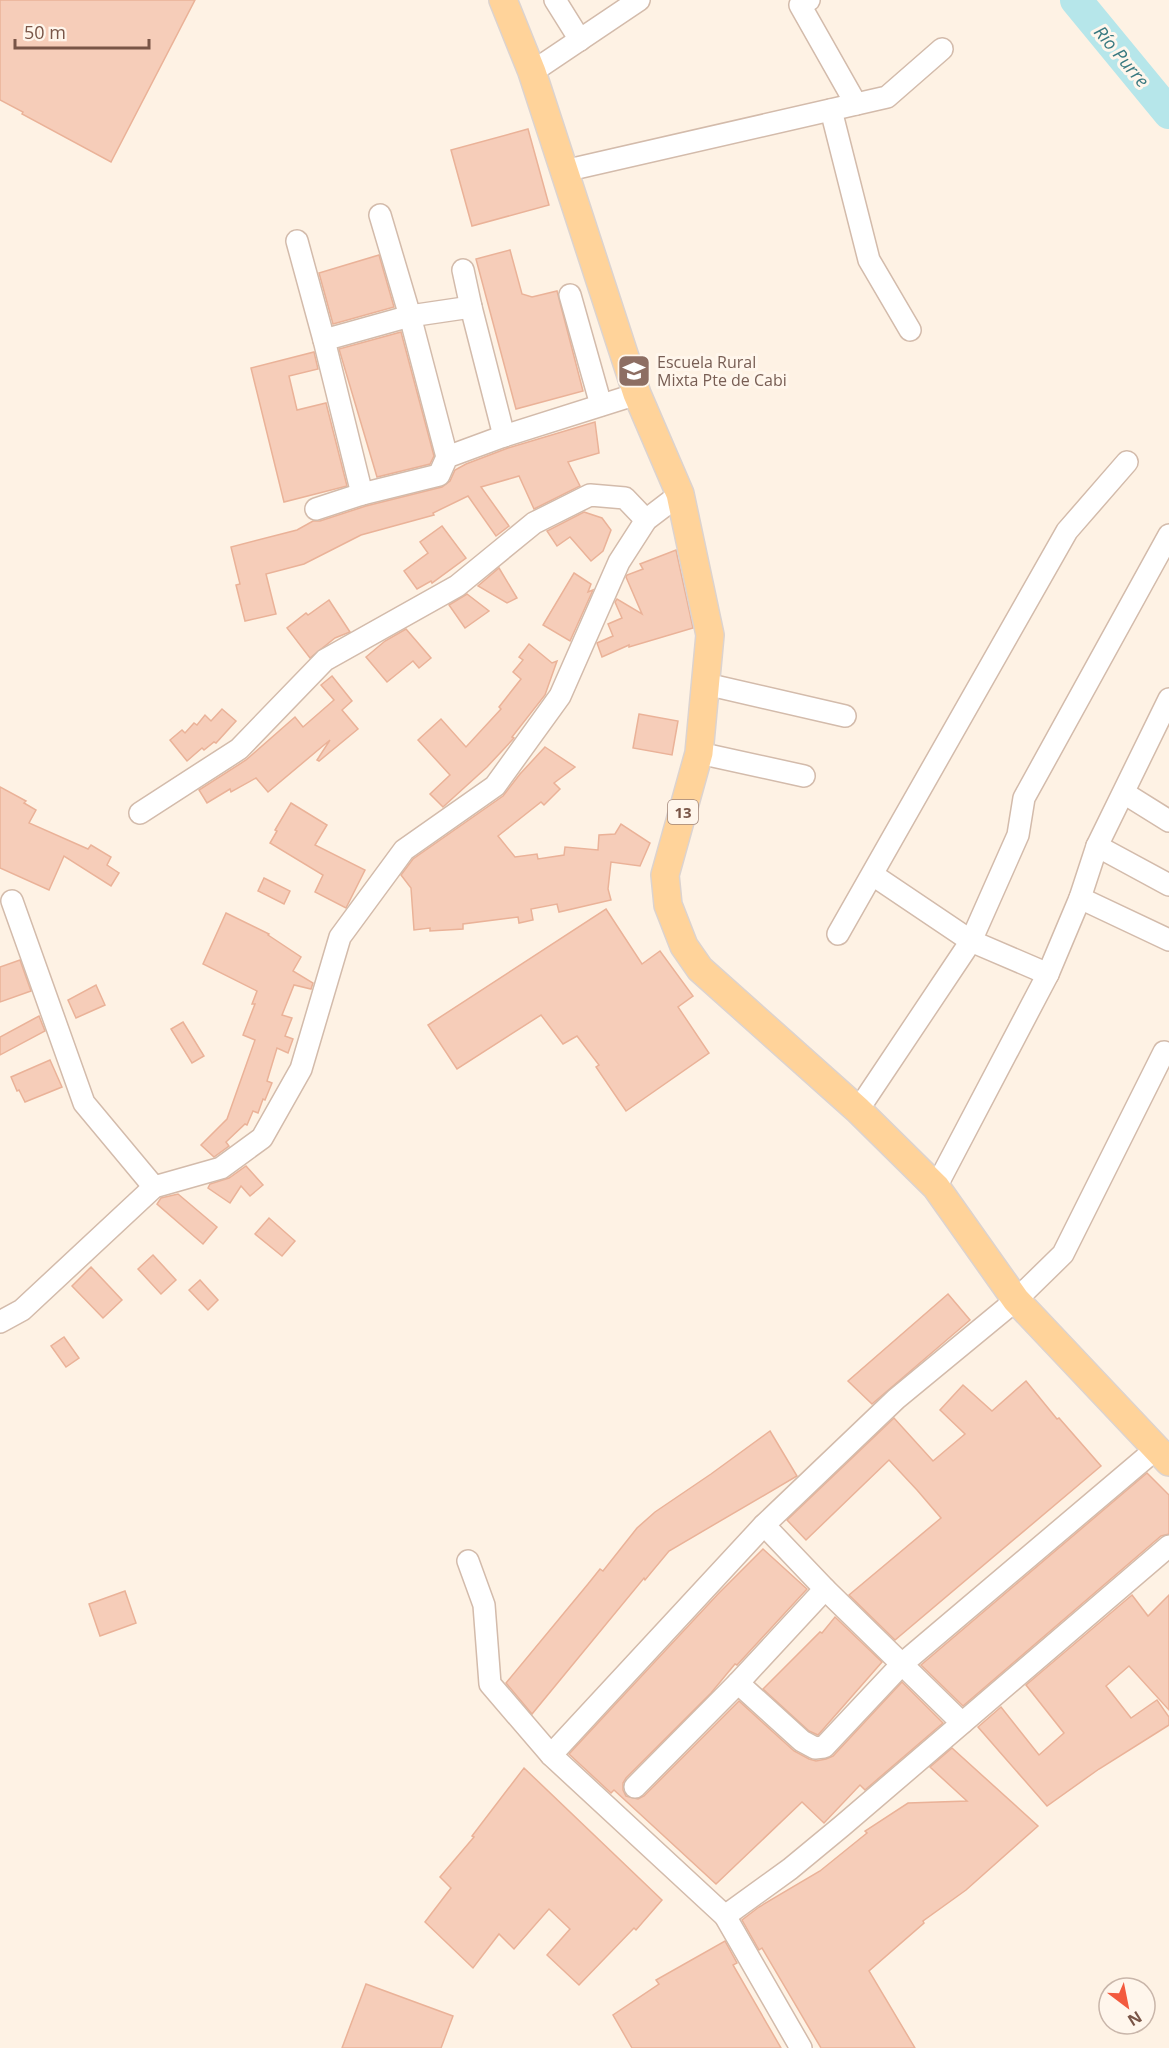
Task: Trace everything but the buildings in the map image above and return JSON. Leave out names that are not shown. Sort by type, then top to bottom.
[{"type":"main road","name":"13","points":[[503,0],[532,72],[637,394],[680,494],[710,635],[699,753],[665,874],[668,905],[684,946],[700,969],[858,1110],[936,1187],[1016,1300],[1162,1456]]},
{"type":"street","points":[[555,0],[580,40]]},
{"type":"street","points":[[532,72],[639,0]]},
{"type":"street","points":[[809,0],[800,5],[856,104]]},
{"type":"street","points":[[564,171],[887,97],[942,49]]},
{"type":"street","points":[[831,110],[869,260],[910,330]]},
{"type":"street","points":[[316,509],[362,494],[439,475],[447,457],[410,316],[380,214]]},
{"type":"street","points":[[297,241],[362,494]]},
{"type":"street","points":[[463,270],[504,435]]},
{"type":"street","points":[[570,295],[601,405]]},
{"type":"street","points":[[324,340],[410,316],[471,308]]},
{"type":"street","points":[[447,457],[504,435],[637,394]]},
{"type":"street","points":[[838,934],[1067,531],[1128,462]]},
{"type":"street","points":[[0,1322],[22,1310],[154,1187],[220,1168],[262,1138],[301,1069],[340,937],[404,850],[495,786],[560,696],[618,562],[646,520],[680,494]]},
{"type":"street","points":[[140,813],[238,749],[325,660],[457,586],[534,524],[590,495],[625,498],[646,520]]},
{"type":"street","points":[[858,1110],[970,941],[1018,836],[1024,798],[1169,535]]},
{"type":"street","points":[[706,684],[845,716]]},
{"type":"street","points":[[936,1187],[1048,974],[1080,898],[1097,846],[1169,699]]},
{"type":"street","points":[[699,753],[804,776]]},
{"type":"street","points":[[1124,794],[1169,821]]},
{"type":"street","points":[[1097,846],[1169,885]]},
{"type":"street","points":[[873,875],[970,941],[1048,974]]},
{"type":"street","points":[[1080,898],[1169,940]]},
{"type":"street","points":[[12,901],[84,1103],[154,1187]]},
{"type":"street","points":[[551,1755],[764,1525],[896,1399],[1016,1300],[1063,1254],[1164,1052]]},
{"type":"street","points":[[738,1683],[802,1741],[815,1748],[824,1747],[902,1664],[1162,1456]]},
{"type":"street","points":[[764,1525],[825,1589],[962,1723]]},
{"type":"street","points":[[725,1916],[790,1869],[1169,1546]]},
{"type":"street","points":[[468,1561],[484,1605],[490,1684],[551,1755],[725,1916],[801,2048]]},
{"type":"street","points":[[635,1787],[738,1683],[825,1589]]},
{"type":"waterway","name":"Río Purre","points":[[1076,0],[1169,113]]},
{"type":"place","name":"Escuela Rural Mixta Pte de Cabi","points":[[634,371]]}]
